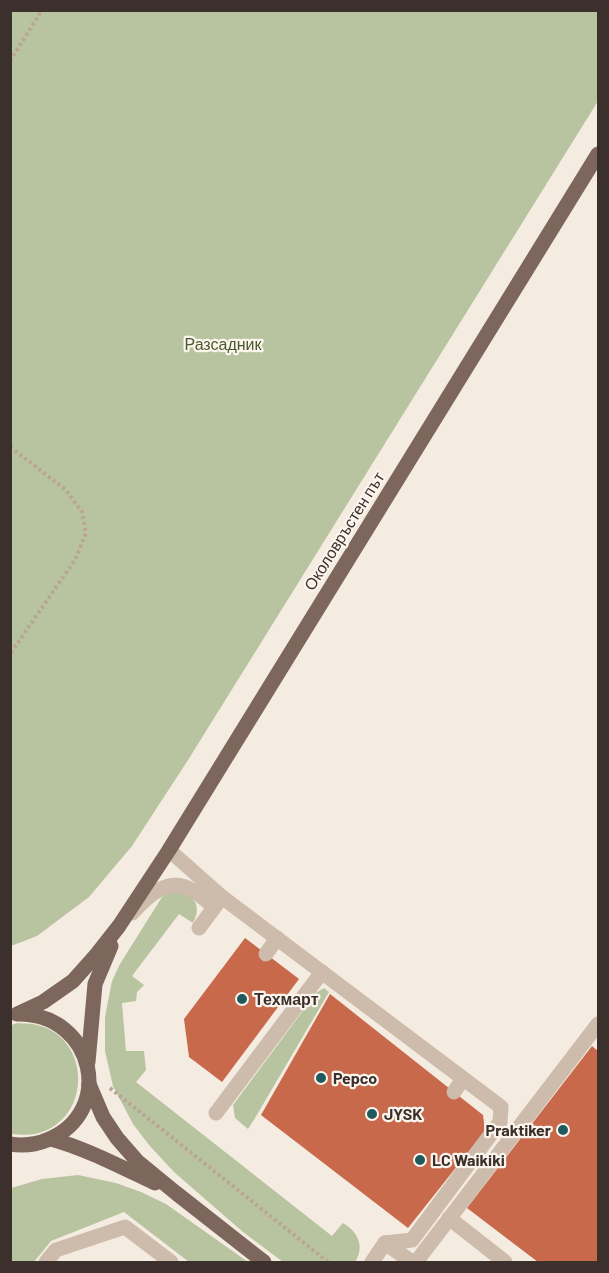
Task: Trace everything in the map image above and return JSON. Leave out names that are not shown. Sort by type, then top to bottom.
[{"type":"main road","name":"Околовръстен път","points":[[14,1015],[43,1002],[73,981],[119,926],[169,850],[598,154]]},
{"type":"main road","name":"Околовръстен път","points":[[88,1067],[95,984],[119,926]]},
{"type":"main road","points":[[10,1144],[23,1145],[51,1139],[65,1130],[77,1117],[85,1101],[89,1084],[85,1058],[76,1041],[63,1027],[46,1018],[27,1014],[14,1015]]},
{"type":"main road","points":[[89,1084],[103,1117],[137,1161],[264,1263]]},
{"type":"main road","points":[[51,1139],[94,1154],[176,1193]]},
{"type":"main road","points":[[10,1154],[31,1144]]},
{"type":"lane","points":[[169,850],[218,902]]},
{"type":"lane","points":[[119,926],[148,897],[169,886],[183,886],[218,902],[277,939],[322,972],[350,1001],[404,1043],[463,1079],[501,1107],[500,1122],[412,1240],[385,1243],[372,1262]]},
{"type":"lane","points":[[199,928],[218,902]]},
{"type":"lane","points":[[266,954],[277,939]]},
{"type":"lane","points":[[216,1113],[322,972]]},
{"type":"lane","points":[[385,1243],[414,1263],[598,1024]]},
{"type":"lane","points":[[454,1092],[463,1079]]},
{"type":"lane","points":[[449,1218],[505,1263]]},
{"type":"lane","points":[[46,1263],[56,1250],[125,1227],[171,1263]]},
{"type":"path","points":[[10,61],[42,10]]},
{"type":"path","points":[[10,447],[66,490],[82,513],[86,534],[75,560],[10,654]]},
{"type":"path","points":[[88,1067],[118,1096],[328,1263]]},
{"type":"green space","name":"Разсадник","points":[[11,10],[598,11],[598,101],[188,760],[132,846],[89,897],[37,936],[11,946]]},
{"type":"green space","points":[[176,891],[195,902],[196,917],[193,923],[179,914],[132,976],[144,985],[137,992],[136,1001],[122,1003],[126,1051],[144,1051],[146,1070],[136,1082],[332,1236],[343,1223],[353,1231],[360,1245],[355,1262],[283,1262],[243,1232],[174,1172],[133,1124],[113,1086],[105,1051],[105,1017],[112,981],[120,964],[162,897]]},
{"type":"green space","points":[[324,988],[329,992],[248,1129],[235,1118],[233,1105],[316,993]]},
{"type":"green space","points":[[35,1024],[54,1032],[66,1043],[74,1058],[78,1074],[77,1090],[72,1106],[62,1120],[42,1132],[24,1135],[11,1134],[11,1025]]},
{"type":"green space","points":[[78,1175],[116,1183],[166,1204],[248,1262],[189,1262],[124,1212],[51,1241],[34,1262],[11,1262],[11,1188],[42,1179]]},
{"type":"building","name":"Техмарт","points":[[245,938],[299,979],[222,1082],[189,1057],[184,1019]]},
{"type":"building","points":[[330,994],[483,1115],[485,1131],[408,1228],[261,1115]]},
{"type":"building","name":"Praktiker","points":[[592,1046],[598,1051],[598,1262],[538,1262],[467,1208]]},
{"type":"place","name":"Техмарт","points":[[242,999]]},
{"type":"place","name":"Pepco","points":[[321,1078]]},
{"type":"place","name":"JYSK","points":[[372,1114]]},
{"type":"place","name":"Praktiker","points":[[563,1130]]},
{"type":"place","name":"LC Waikiki","points":[[420,1160]]}]
